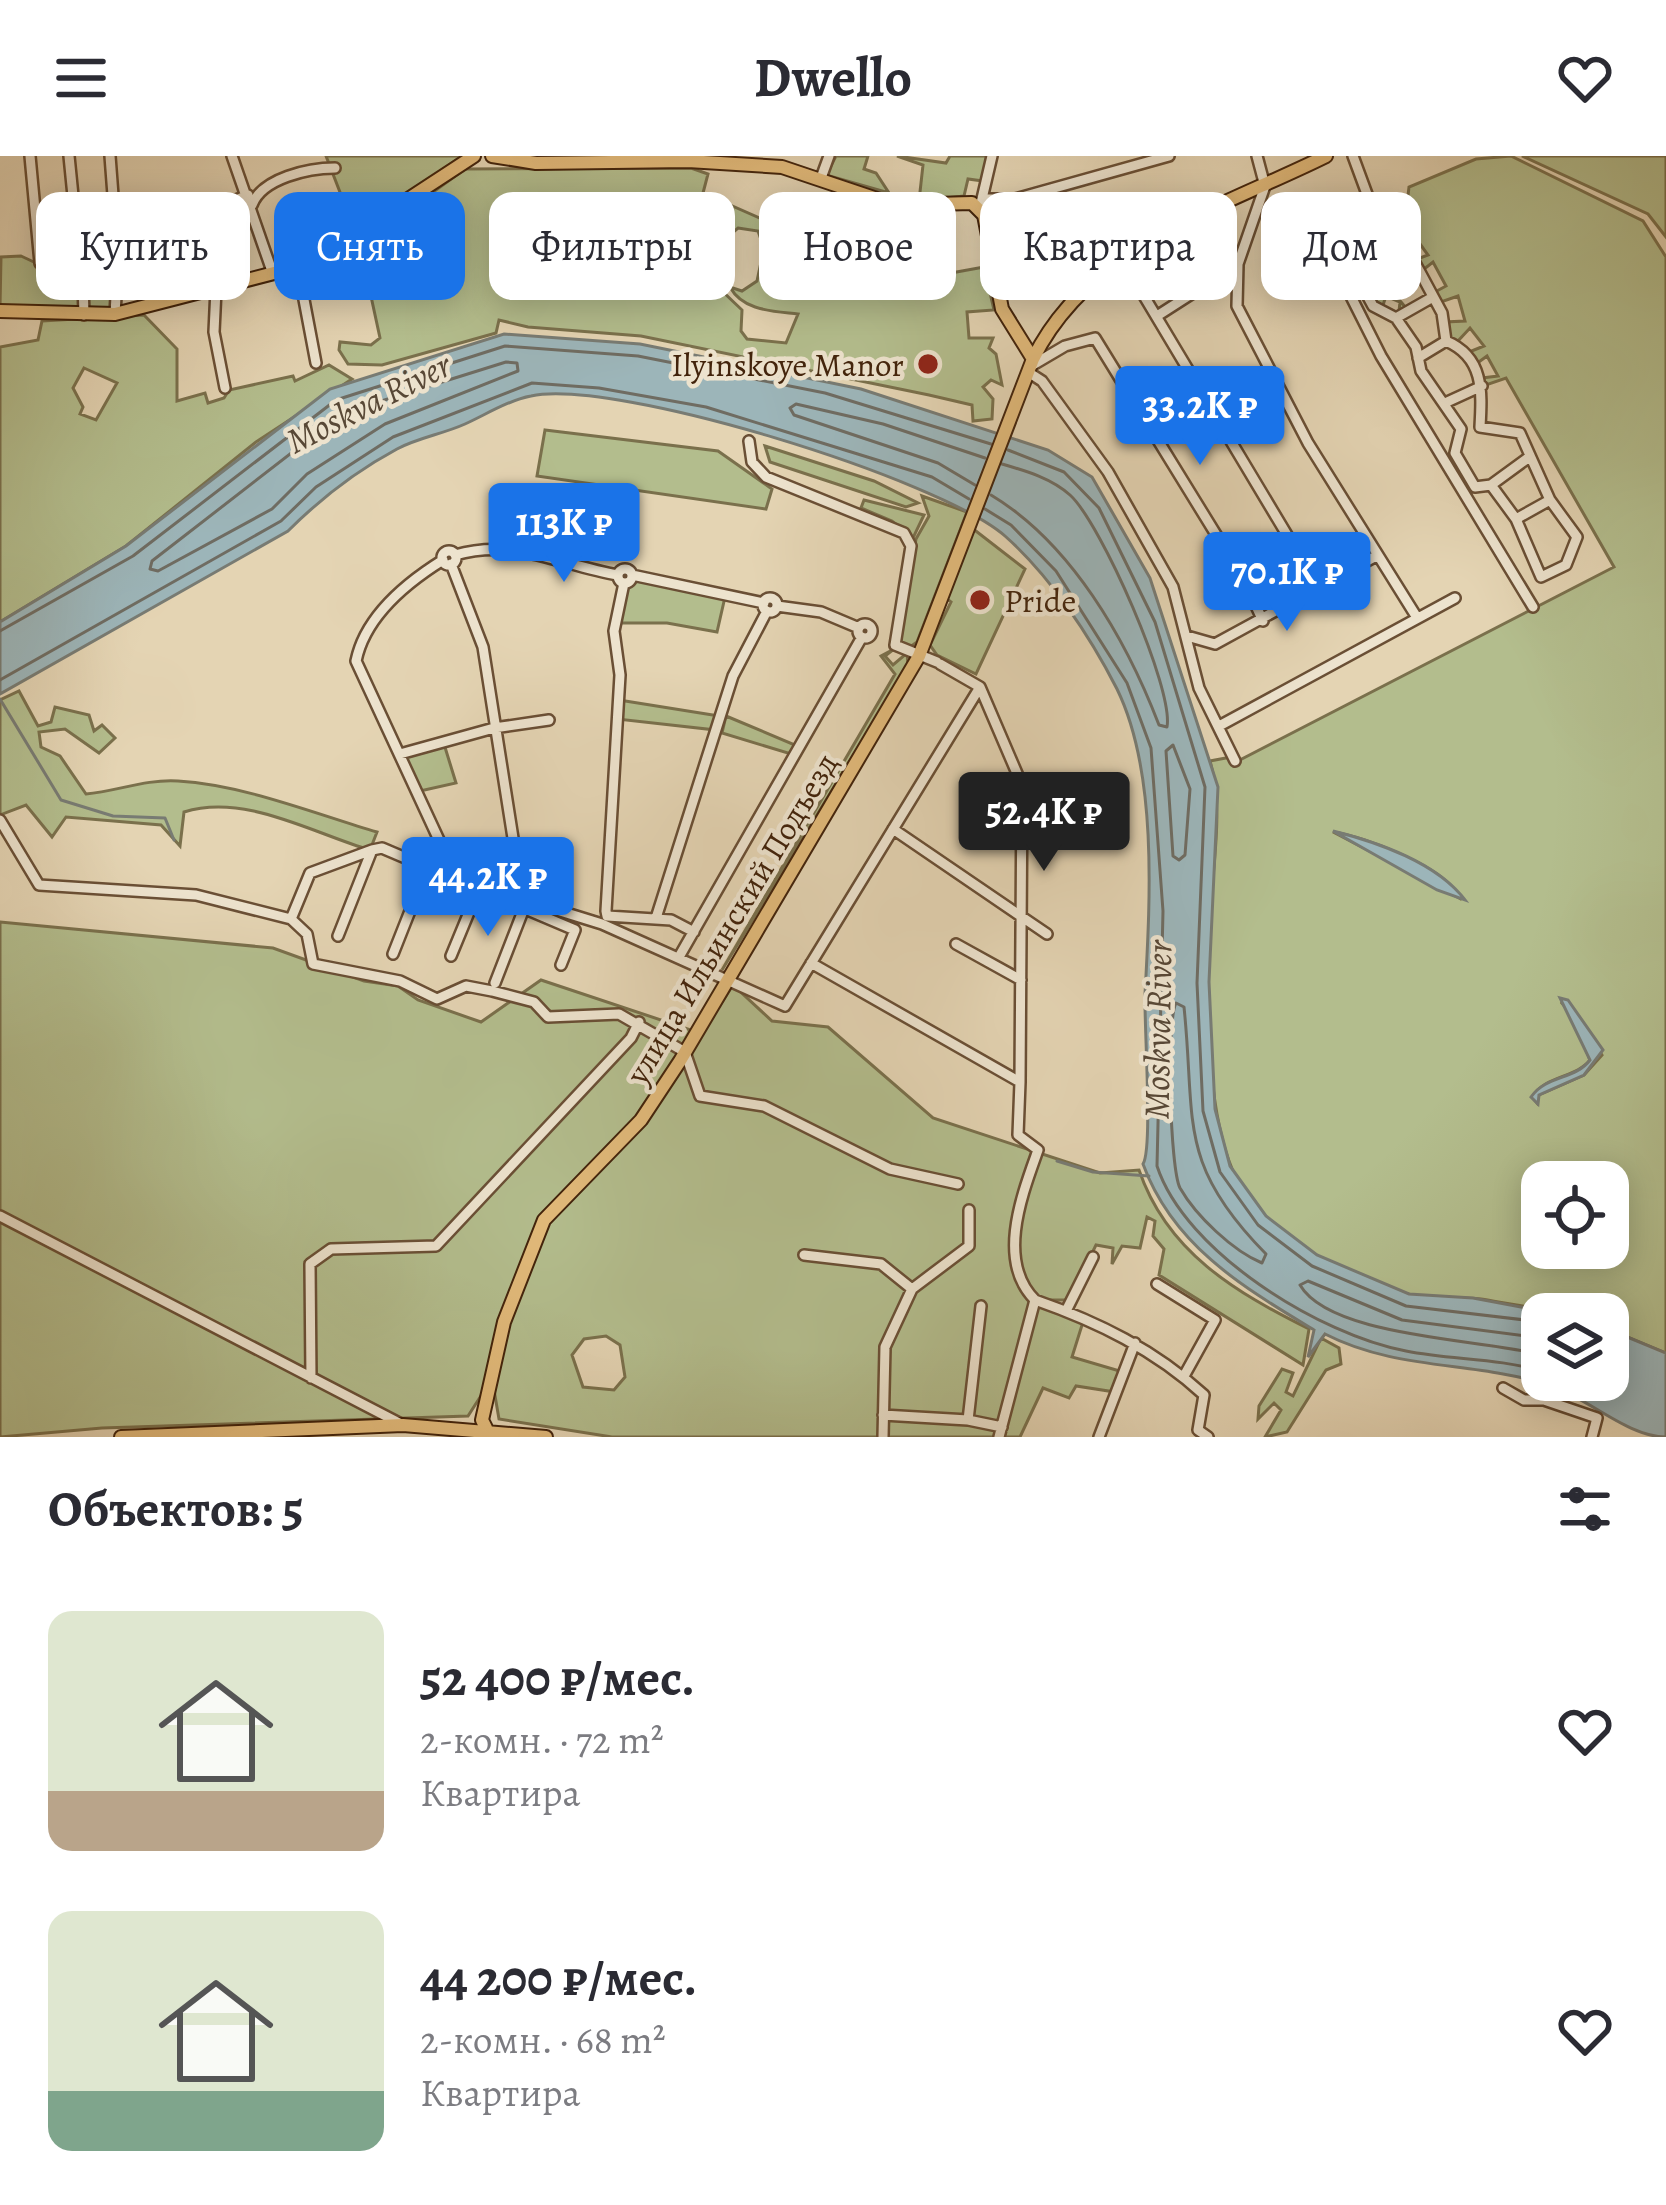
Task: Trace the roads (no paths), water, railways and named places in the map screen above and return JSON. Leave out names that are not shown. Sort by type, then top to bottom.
[{"type":"main road","points":[[420,192],[474,156]]},
{"type":"main road","points":[[492,156],[536,164],[688,161],[782,167],[895,205],[980,202]]},
{"type":"main road","points":[[1237,199],[1326,156]]},
{"type":"main road","points":[[250,280],[273,274]]},
{"type":"main road","points":[[0,311],[115,314],[174,300]]},
{"type":"main road","points":[[1002,300],[1005,316],[1031,366]]},
{"type":"main road","name":"улица Ильинский Подъезд","points":[[488,1420],[504,1322],[544,1220],[641,1120],[919,656],[1031,366],[1071,300]]},
{"type":"main road","points":[[121,1437],[310,1433],[403,1425],[461,1426],[488,1420],[508,1431],[546,1437]]},
{"type":"street","points":[[30,156],[36,220]]},
{"type":"street","points":[[69,156],[73,192]]},
{"type":"street","points":[[112,156],[114,192]]},
{"type":"street","points":[[232,156],[247,192]]},
{"type":"street","points":[[821,178],[829,156]]},
{"type":"street","points":[[983,192],[992,156]]},
{"type":"street","points":[[1044,192],[1169,156]]},
{"type":"street","points":[[1221,725],[1414,624],[1416,616],[1308,443],[1237,306],[1238,265],[1265,186],[1257,156]]},
{"type":"street","points":[[1353,156],[1366,192]]},
{"type":"street","points":[[273,274],[250,200],[264,188],[305,171],[335,168]]},
{"type":"street","points":[[1157,316],[1238,265]]},
{"type":"street","points":[[1421,274],[1442,314],[1446,341]]},
{"type":"street","points":[[1396,318],[1433,297]]},
{"type":"street","points":[[84,300],[84,315]]},
{"type":"street","points":[[115,300],[115,314]]},
{"type":"street","points":[[216,300],[214,332],[225,388]]},
{"type":"street","points":[[304,300],[316,362]]},
{"type":"street","points":[[1147,300],[1320,590]]},
{"type":"street","points":[[1352,300],[1533,608]]},
{"type":"street","points":[[1370,300],[1396,318],[1421,371],[1447,402],[1461,429],[1455,453],[1475,487],[1491,485],[1528,458]]},
{"type":"street","points":[[1235,761],[1199,688],[1179,599],[1108,472],[1031,366],[1065,346],[1095,338],[1244,580],[1263,621]]},
{"type":"street","points":[[1418,358],[1446,341]]},
{"type":"street","points":[[1446,341],[1463,348],[1482,386],[1480,427]]},
{"type":"street","points":[[1447,402],[1482,386]]},
{"type":"street","points":[[1461,429],[1520,433],[1550,500],[1577,537],[1566,565],[1541,577],[1516,519],[1491,485]]},
{"type":"street","points":[[749,440],[752,462],[766,477],[886,521],[908,538],[895,645]]},
{"type":"street","points":[[1516,519],[1550,500]]},
{"type":"street","points":[[561,902],[454,864],[355,658],[395,596],[450,560],[508,547],[625,578],[769,607],[821,612],[938,663],[980,687],[1021,776],[1018,1135],[1038,1150],[1014,1236],[1018,1274],[1035,1300],[1135,1342],[1184,1376],[1204,1395],[1198,1430],[1208,1437]]},
{"type":"street","points":[[1187,636],[1216,644],[1378,555]]},
{"type":"street","points":[[450,560],[484,647],[521,889]]},
{"type":"street","points":[[625,578],[614,632],[620,675],[606,911],[607,916],[656,918],[694,932]]},
{"type":"street","points":[[1416,616],[1455,598]]},
{"type":"street","points":[[656,918],[733,676],[769,607]]},
{"type":"street","points":[[680,957],[864,633]]},
{"type":"street","points":[[428,866],[581,916],[728,976],[785,1006],[980,687]]},
{"type":"street","points":[[400,754],[494,728],[549,720]]},
{"type":"street","points":[[0,820],[39,885],[196,895],[291,919],[307,934],[313,964],[400,981],[437,999],[466,986],[534,1002],[548,1017],[619,1014],[685,1052],[700,1096],[764,1106],[890,1169],[958,1184]]},
{"type":"street","points":[[893,829],[1047,934]]},
{"type":"street","points":[[338,936],[376,840],[477,893],[575,930]]},
{"type":"street","points":[[291,919],[310,872],[372,850]]},
{"type":"street","points":[[393,954],[428,866]]},
{"type":"street","points":[[451,956],[477,893]]},
{"type":"street","points":[[495,983],[523,911]]},
{"type":"street","points":[[561,965],[581,916]]},
{"type":"street","points":[[956,944],[1021,980]]},
{"type":"street","points":[[811,963],[1020,1082]]},
{"type":"street","points":[[311,1378],[310,1264],[332,1249],[436,1246],[631,1038],[638,1022]]},
{"type":"street","points":[[883,1437],[885,1347],[913,1289],[969,1246],[969,1210]]},
{"type":"street","points":[[0,1216],[403,1425]]},
{"type":"street","points":[[804,1255],[881,1264],[913,1289]]},
{"type":"street","points":[[1066,1311],[1093,1257]]},
{"type":"street","points":[[1157,1284],[1215,1320],[1184,1376]]},
{"type":"street","points":[[883,1415],[968,1420],[1000,1432],[1035,1300]]},
{"type":"street","points":[[968,1420],[981,1306]]},
{"type":"street","points":[[1099,1437],[1135,1342]]},
{"type":"street","points":[[1503,1388],[1524,1400],[1544,1400],[1597,1418],[1592,1437]]},
{"type":"water","name":"Moskva River","points":[[504,334],[640,344],[861,389],[1048,450],[1092,477],[1150,578],[1218,787],[1209,982],[1215,1109],[1230,1166],[1266,1216],[1317,1255],[1409,1294],[1521,1307],[1521,1377],[1380,1354],[1325,1334],[1308,1357],[1314,1330],[1213,1262],[1172,1218],[1143,1164],[1148,838],[1130,722],[1094,648],[1038,569],[1005,536],[915,488],[849,462],[701,417],[631,402],[531,396],[397,449],[339,486],[288,531],[0,694],[0,622],[126,546],[330,389]]},
{"type":"water","points":[[1333,831],[1423,865],[1465,900],[1437,890]]},
{"type":"water","points":[[1560,998],[1568,1000],[1603,1050],[1584,1075],[1539,1095],[1538,1104],[1531,1097],[1537,1090],[1590,1060]]},
{"type":"water","points":[[1629,1338],[1666,1353],[1666,1437],[1622,1424],[1581,1401],[1629,1401]]},
{"type":"waterway","points":[[0,699],[61,800],[113,816],[165,818],[174,840]]},
{"type":"waterway","points":[[1057,1161],[1093,1172],[1149,1176]]},
{"type":"place","name":"Ilyinskoye Manor","points":[[928,364]]},
{"type":"place","name":"Pride","points":[[980,600]]}]
